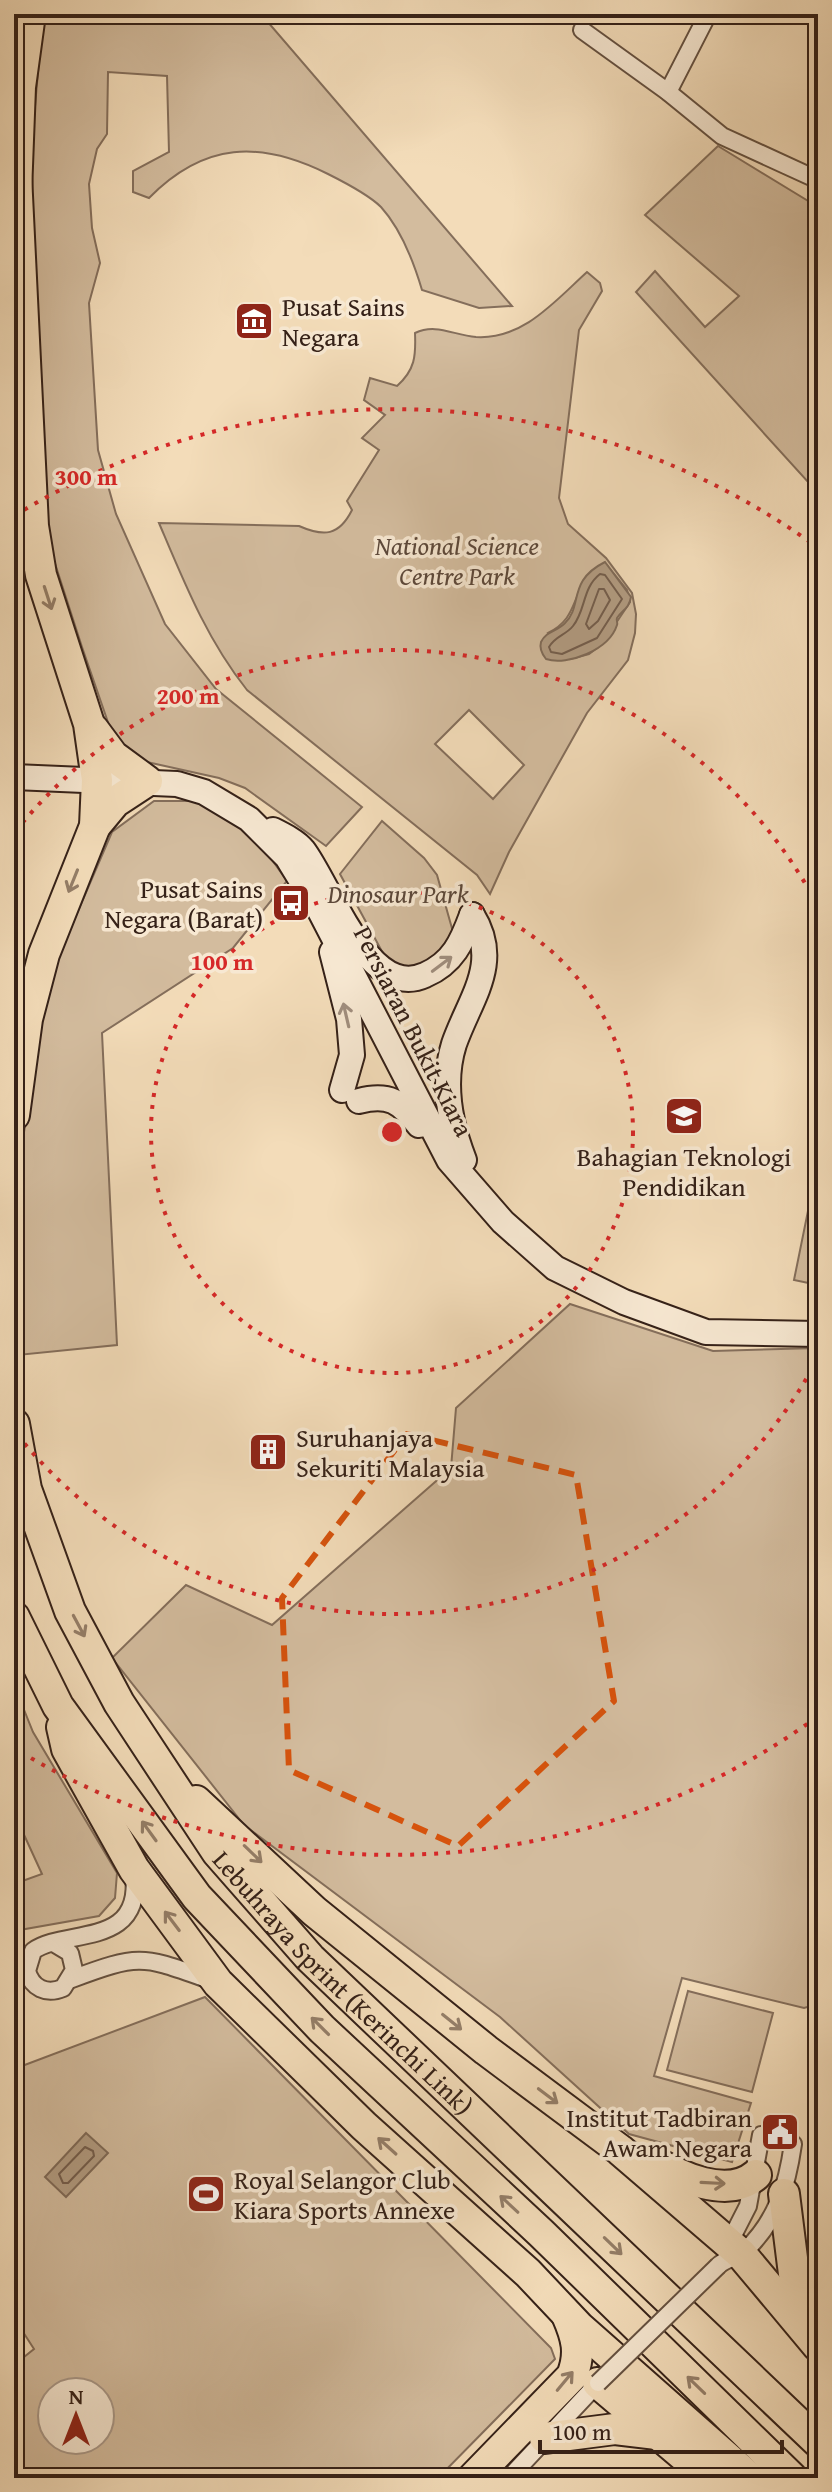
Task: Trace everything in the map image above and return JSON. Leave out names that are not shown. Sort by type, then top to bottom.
[{"type":"highway","points":[[14,262],[20,87],[30,14]]},
{"type":"highway","points":[[16,175],[33,526],[41,575],[89,724],[97,780],[95,826]]},
{"type":"highway","points":[[14,1115],[27,1019],[41,965],[95,826],[115,802],[147,781],[113,756],[89,724]]},
{"type":"highway","name":"Lebuhraya Sprint (Kerinchi Link)","points":[[14,1424],[26,1489],[70,1611],[119,1703],[217,1852],[310,1958],[818,2442]]},
{"type":"highway","name":"Lebuhraya Sprint (Kerinchi Link)","points":[[14,1617],[58,1706],[197,1897],[301,2007],[541,2233],[792,2478]]},
{"type":"highway","points":[[58,1706],[67,1749],[134,1869],[218,1983],[364,2126],[528,2273],[566,2314],[750,2478]]},
{"type":"highway","points":[[158,1760],[314,1911],[486,2050],[620,2150],[818,2346]]},
{"type":"highway","points":[[620,2150],[637,2152],[693,2181],[740,2183],[756,2175]]},
{"type":"highway","points":[[784,2194],[794,2274],[818,2325]]},
{"type":"highway","points":[[473,2478],[572,2376],[579,2358],[566,2314]]},
{"type":"highway","points":[[598,2383],[710,2478]]},
{"type":"highway","points":[[545,2438],[615,2429],[657,2434]]},
{"type":"street","points":[[668,92],[708,14]]},
{"type":"street","points":[[582,30],[668,92],[722,136],[818,180]]},
{"type":"street","name":"Persiaran Bukit Kiara","points":[[14,777],[147,781],[204,792],[249,819],[287,857],[335,941],[449,1160],[503,1222],[555,1268],[624,1302],[706,1332],[818,1334]]},
{"type":"street","points":[[249,819],[302,848],[368,959],[398,978],[420,978],[438,969],[453,956],[472,915],[480,927],[485,945],[483,979],[454,1045],[449,1094],[451,1127],[472,1184]]},
{"type":"street","points":[[335,941],[331,956],[349,1019],[357,1091]]},
{"type":"street","points":[[357,1091],[407,1082]]},
{"type":"street","points":[[357,1091],[401,1103],[449,1160]]},
{"type":"street","points":[[134,1869],[136,1887],[129,1907],[116,1924],[104,1932],[33,1951],[27,1964],[29,1978],[38,1988],[50,1991],[63,1988],[72,1979],[111,1964],[147,1959],[218,1983]]},
{"type":"street","points":[[55,1944],[70,1953],[74,1970],[72,1979]]},
{"type":"street","points":[[728,2256],[748,2206],[761,2135]]},
{"type":"street","points":[[509,2478],[598,2383],[728,2256],[770,2222],[784,2194],[793,2144]]},
{"type":"highlighted area","points":[[407,1434],[576,1475],[614,1701],[458,1846],[289,1770],[282,1598]]},
{"type":"green space","points":[[43,14],[261,14],[512,306],[479,308],[422,290],[406,246],[381,207],[363,193],[303,163],[256,152],[234,152],[191,166],[149,198],[133,192],[133,171],[169,152],[167,76],[108,72],[107,134],[97,149],[89,184],[92,228],[100,263],[89,303],[98,450],[116,514],[165,624],[216,689],[362,807],[326,846],[245,788],[219,778],[147,762],[125,749],[111,731],[82,647],[49,545],[29,176]]},
{"type":"green space","points":[[718,146],[818,207],[818,493],[636,292],[655,271],[705,327],[739,296],[645,215]]},
{"type":"green space","name":"National Science Centre Park","points":[[587,272],[600,283],[602,291],[579,330],[559,498],[568,524],[606,558],[632,593],[636,614],[635,633],[628,660],[587,713],[509,852],[490,894],[477,875],[247,690],[208,631],[159,523],[299,526],[323,533],[336,529],[352,510],[347,501],[379,450],[362,438],[385,415],[364,400],[370,378],[397,386],[403,380],[413,362],[415,333],[437,329],[476,337],[509,332],[550,306]],"holes":[[[605,563],[627,590],[630,602],[602,644],[589,654],[570,659],[548,633],[567,618],[585,582]],[[469,710],[524,765],[493,799],[435,744]]]},
{"type":"green space","points":[[154,801],[205,801],[253,833],[287,881],[233,948],[102,1033],[117,1345],[18,1355],[23,1138],[50,976],[112,832]]},
{"type":"green space","name":"Dinosaur Park","points":[[382,821],[424,858],[437,875],[453,932],[449,944],[419,971],[397,966],[385,957],[340,874]]},
{"type":"green space","points":[[811,1196],[818,1197],[818,1285],[794,1280]]},
{"type":"green space","points":[[570,1304],[713,1351],[818,1348],[818,2004],[804,2008],[682,1978],[654,2076],[751,2103],[732,2162],[629,2134],[500,2017],[244,1825],[112,1658],[186,1585],[272,1625],[451,1468],[456,1408]]},
{"type":"green space","points":[[14,1685],[33,1732],[117,1873],[115,1898],[99,1916],[14,1931],[14,1884],[42,1874],[14,1813]]},
{"type":"green space","points":[[688,1991],[773,2013],[752,2092],[667,2070]]},
{"type":"green space","name":"Royal Selangor Club Kiara Sports Annexe","points":[[205,1997],[551,2348],[555,2359],[438,2478],[31,2478],[14,2462],[14,2365],[34,2349],[14,2318],[14,2069]]},
{"type":"water","points":[[605,562],[631,597],[617,618],[613,634],[587,654],[565,660],[546,659],[541,649],[543,638],[565,623],[574,609],[585,577]]},
{"type":"water","points":[[86,2133],[108,2153],[66,2197],[45,2177]]},
{"type":"place","name":"Pusat Sains Negara","points":[[254,321]]},
{"type":"place","name":"Pusat Sains Negara (Barat)","points":[[291,903]]},
{"type":"place","name":"Bahagian Teknologi Pendidikan","points":[[684,1116]]},
{"type":"place","name":"Suruhanjaya Sekuriti Malaysia","points":[[268,1452]]},
{"type":"place","name":"Institut Tadbiran Awam Negara","points":[[780,2132]]},
{"type":"place","name":"Royal Selangor Club Kiara Sports Annexe","points":[[206,2194]]}]
